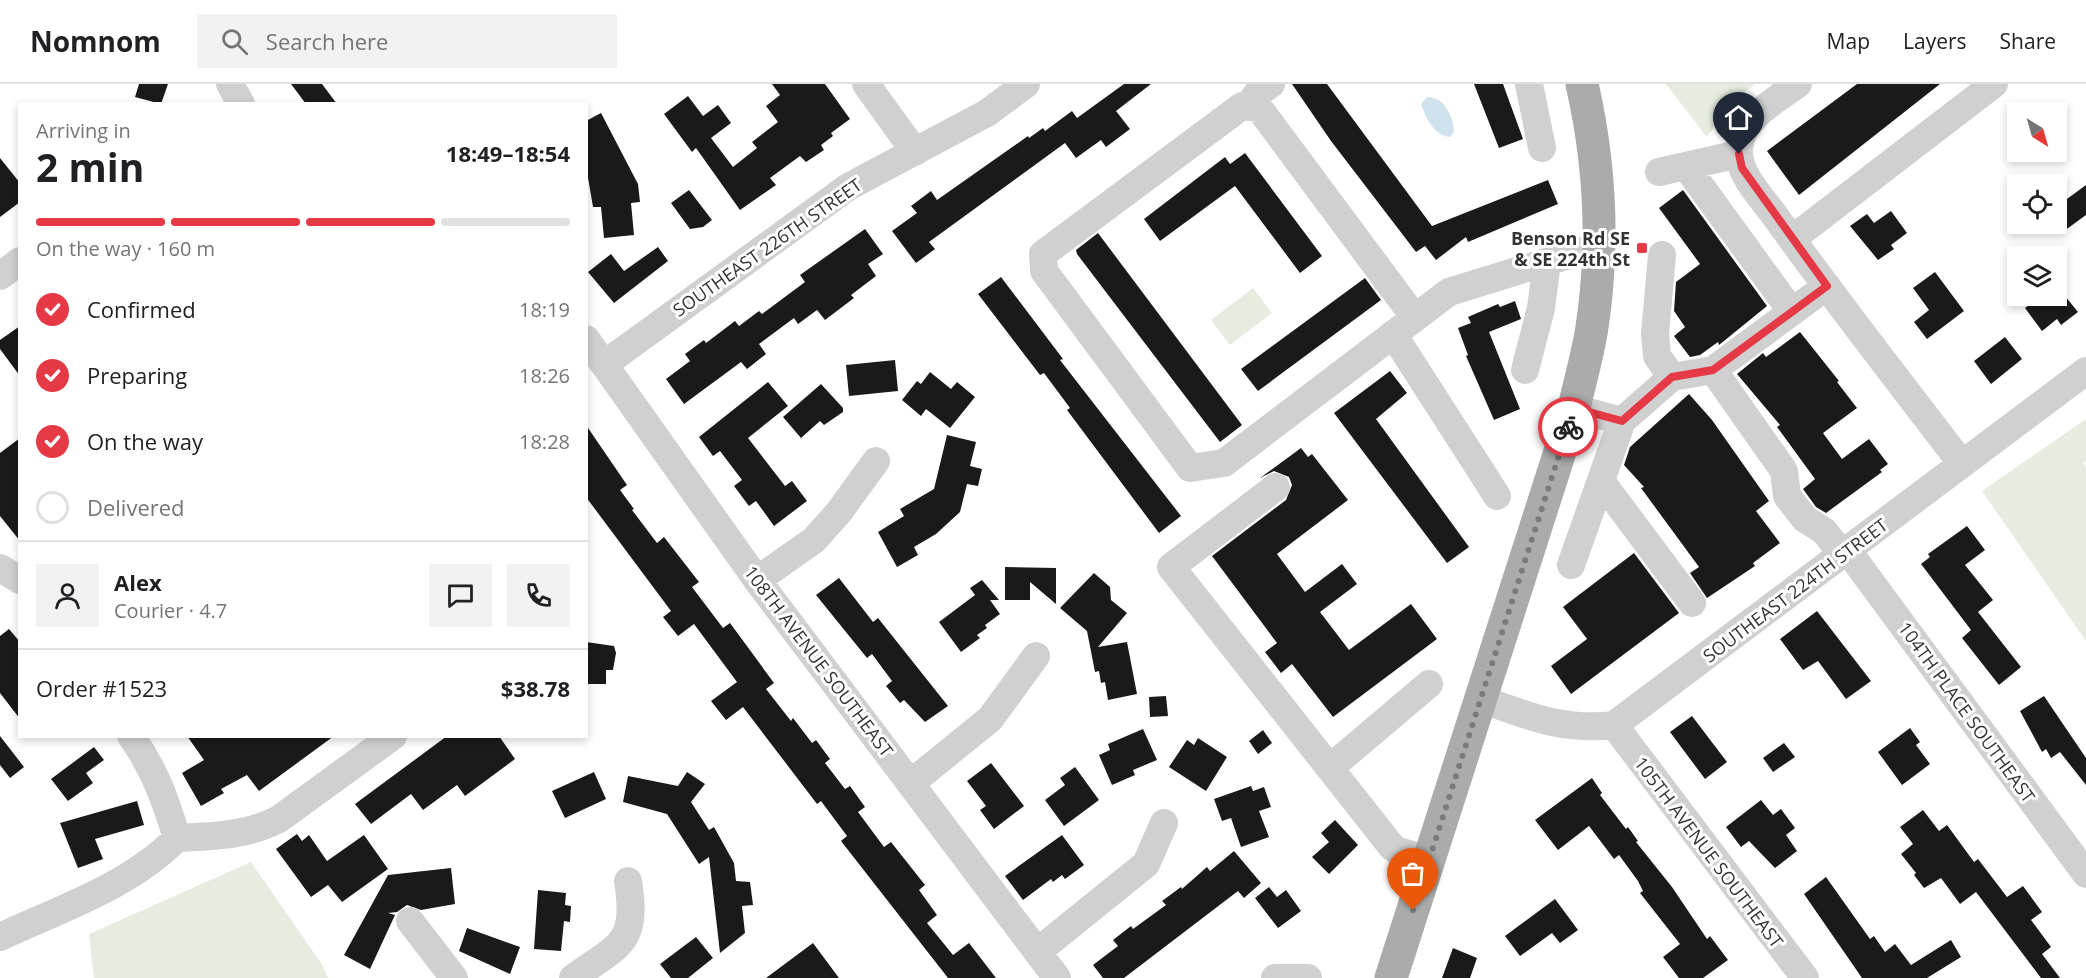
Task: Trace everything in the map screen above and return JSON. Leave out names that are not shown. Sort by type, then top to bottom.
[{"type":"main road","points":[[1391,978],[1574,408],[1592,327],[1598,246],[1596,153],[1582,84]]},
{"type":"street","points":[[866,84],[915,152]]},
{"type":"street","name":"SOUTHEAST 226TH STREET","points":[[606,363],[848,187],[987,113],[1026,84]]},
{"type":"street","points":[[1248,107],[1256,96],[1271,84]]},
{"type":"street","points":[[1529,84],[1542,148]]},
{"type":"street","points":[[1798,84],[1755,116],[1740,146],[1742,168],[1792,239],[1962,464]]},
{"type":"street","points":[[1792,239],[1994,84]]},
{"type":"street","points":[[1497,496],[1404,326],[1259,108],[1242,106],[1043,254],[1044,271],[1190,468],[1224,463],[1404,326],[1449,292],[1598,246]]},
{"type":"street","points":[[1740,146],[1672,169],[1792,312]]},
{"type":"street","points":[[1662,255],[1655,334],[1657,356],[1672,377]]},
{"type":"street","points":[[0,276],[18,262]]},
{"type":"street","points":[[1525,370],[1541,308],[1546,262]]},
{"type":"street","points":[[1571,566],[1622,421],[1672,377],[1713,370],[1827,286]]},
{"type":"street","name":"108TH AVENUE SOUTHEAST","points":[[588,341],[606,363],[758,580],[1057,978]]},
{"type":"street","name":"104TH PLACE SOUTHEAST","points":[[1713,370],[1784,471],[1787,496],[1805,519],[1824,531],[1845,553],[2086,874]]},
{"type":"street","name":"SOUTHEAST 224TH STREET","points":[[1614,725],[2086,371]]},
{"type":"street","points":[[1574,408],[1622,421]]},
{"type":"street","points":[[758,580],[814,540],[839,512],[876,461]]},
{"type":"street","points":[[1601,481],[1692,603]]},
{"type":"street","points":[[1276,488],[1171,567],[1392,847],[1429,860]]},
{"type":"street","points":[[0,568],[18,579]]},
{"type":"street","points":[[911,783],[990,719],[1036,656]]},
{"type":"street","points":[[1330,768],[1429,684]]},
{"type":"street","points":[[1481,699],[1549,724],[1584,728],[1614,725]]},
{"type":"street","name":"105TH AVENUE SOUTHEAST","points":[[1614,725],[1805,978]]},
{"type":"street","points":[[132,738],[164,793],[177,838]]},
{"type":"street","points":[[0,937],[135,873],[157,858],[177,838],[235,835],[260,829],[279,819],[390,738]]},
{"type":"street","points":[[1037,952],[1146,864],[1164,823]]},
{"type":"street","points":[[573,978],[621,943],[631,927],[633,908],[628,880]]},
{"type":"street","points":[[410,921],[454,978]]},
{"type":"street","points":[[1275,978],[1308,978]]},
{"type":"shaded area","points":[[1666,84],[1754,85],[1724,108],[1712,131],[1706,136]]},
{"type":"shaded area","points":[[1253,288],[1272,313],[1230,345],[1211,320]]},
{"type":"shaded area","points":[[2086,419],[2086,461],[2083,463],[2086,467],[2086,641],[1982,491]]},
{"type":"shaded area","points":[[251,862],[323,966],[328,978],[94,978],[89,934]]},
{"type":"water","points":[[1427,97],[1439,100],[1447,109],[1454,132],[1450,137],[1439,133],[1428,120],[1421,104]]},
{"type":"building","points":[[139,84],[168,84],[162,102],[135,97]]},
{"type":"building","points":[[291,84],[322,84],[336,102],[304,102]]},
{"type":"building","points":[[772,84],[825,84],[850,119],[831,133],[833,136],[821,145],[824,150],[806,162],[800,156],[770,178],[776,185],[740,210],[696,148],[692,152],[664,114],[688,96],[703,116],[718,105],[731,123],[711,138],[733,167],[757,148],[752,142],[778,122],[766,106],[780,95]]},
{"type":"building","points":[[1124,84],[1151,84],[1116,111],[1130,129],[1106,147],[1101,140],[1076,158],[1065,143],[929,242],[935,249],[916,263],[892,231],[917,213],[911,206],[931,191],[937,200],[1028,136],[1029,138],[1043,128],[1045,131],[1072,111],[1077,118]]},
{"type":"building","points":[[1292,84],[1327,84],[1432,226],[1548,180],[1558,204],[1468,242],[1466,237],[1436,260],[1425,246],[1416,252],[1331,141]]},
{"type":"building","points":[[1474,84],[1503,84],[1523,139],[1499,148]]},
{"type":"building","points":[[1857,84],[1940,84],[1799,195],[1767,151]]},
{"type":"building","points":[[601,113],[638,184],[640,202],[631,203],[634,235],[604,238],[601,207],[593,207],[588,178],[588,120]]},
{"type":"building","points":[[1245,153],[1322,256],[1300,273],[1235,186],[1160,241],[1144,219],[1225,157],[1230,164]]},
{"type":"building","points":[[0,158],[18,180],[18,204],[0,217]]},
{"type":"building","points":[[2086,185],[2086,215],[2067,229],[2067,199]]},
{"type":"building","points":[[689,190],[712,220],[703,227],[690,229],[671,203]]},
{"type":"building","points":[[1683,190],[1767,306],[1719,345],[1718,342],[1700,355],[1690,357],[1674,336],[1685,327],[1674,311],[1676,282],[1700,264],[1659,208]]},
{"type":"building","points":[[1891,211],[1907,233],[1891,245],[1894,249],[1878,260],[1850,226],[1867,214],[1874,223]]},
{"type":"building","points":[[865,229],[883,254],[868,264],[876,276],[851,295],[854,298],[825,320],[817,310],[798,324],[794,318],[759,344],[766,354],[747,369],[741,362],[684,404],[666,379],[690,361],[685,354],[704,340],[706,343],[735,321],[739,326],[759,311],[762,314],[805,282],[800,275]]},
{"type":"building","points":[[1098,233],[1242,425],[1220,442],[1077,254],[1076,250]]},
{"type":"building","points":[[658,247],[668,261],[614,303],[588,272],[611,254],[624,271]]},
{"type":"building","points":[[1935,272],[1964,311],[1927,339],[1914,322],[1929,310],[1913,288]]},
{"type":"building","points":[[1001,277],[1063,359],[1060,360],[1181,516],[1159,533],[1067,410],[1070,408],[1044,373],[1040,375],[978,294]]},
{"type":"building","points":[[1365,278],[1381,300],[1258,391],[1241,369]]},
{"type":"building","points":[[2067,298],[2078,312],[2061,325],[2057,319],[2042,331],[2025,308],[2028,306],[2067,306]]},
{"type":"building","points":[[1515,301],[1521,319],[1489,332],[1520,409],[1494,420],[1466,356],[1468,355],[1458,328],[1471,323],[1468,317],[1498,304],[1500,307]]},
{"type":"building","points":[[18,327],[18,373],[0,349],[0,340]]},
{"type":"building","points":[[1800,332],[1839,381],[1837,382],[1857,408],[1823,433],[1842,459],[1869,439],[1888,464],[1880,470],[1882,472],[1826,513],[1816,507],[1803,489],[1815,479],[1777,427],[1780,425],[1737,374],[1763,353],[1766,357]]},
{"type":"building","points":[[2005,337],[2022,359],[1991,384],[1974,361]]},
{"type":"building","points":[[895,360],[898,391],[849,396],[846,365]]},
{"type":"building","points":[[1390,371],[1407,393],[1376,419],[1469,547],[1447,563],[1334,413]]},
{"type":"building","points":[[930,372],[951,389],[957,382],[975,397],[950,428],[926,409],[921,416],[902,400],[917,381],[921,384]]},
{"type":"building","points":[[768,382],[788,406],[748,438],[785,486],[792,481],[807,501],[774,526],[756,501],[749,506],[734,486],[742,480],[720,451],[713,456],[699,437]]},
{"type":"building","points":[[821,384],[843,408],[843,412],[824,425],[820,421],[801,438],[783,417]]},
{"type":"building","points":[[1689,394],[1712,420],[1769,501],[1756,511],[1780,543],[1753,563],[1755,566],[1707,598],[1690,573],[1699,567],[1641,488],[1644,487],[1624,465],[1630,447]]},
{"type":"building","points":[[588,428],[627,485],[620,490],[634,509],[632,510],[657,543],[664,537],[699,582],[692,587],[723,628],[730,623],[774,683],[766,689],[812,743],[816,740],[830,759],[825,763],[845,789],[850,786],[865,807],[858,812],[884,847],[891,842],[925,885],[919,890],[937,915],[927,923],[953,955],[969,943],[996,978],[948,978],[841,841],[847,836],[821,801],[817,804],[743,707],[726,720],[711,701],[737,682],[694,624],[678,636],[663,617],[671,611],[588,500]]},
{"type":"building","points":[[947,435],[976,442],[970,466],[982,469],[978,486],[967,484],[960,512],[936,534],[914,547],[918,555],[897,567],[878,532],[904,516],[900,509],[934,489]]},
{"type":"building","points":[[18,440],[18,538],[0,516],[0,453]]},
{"type":"building","points":[[1301,448],[1308,457],[1312,454],[1348,500],[1277,554],[1305,592],[1342,564],[1357,584],[1320,612],[1349,650],[1411,604],[1437,639],[1333,717],[1292,664],[1281,673],[1265,652],[1277,643],[1212,556],[1286,500],[1292,485],[1289,477],[1274,471],[1260,478]]},
{"type":"building","points":[[1967,526],[1985,550],[1965,565],[1993,600],[1978,612],[2021,667],[1999,685],[1962,638],[1971,630],[1921,564],[1930,557],[1928,554]]},
{"type":"building","points":[[1634,553],[1679,613],[1571,694],[1551,666],[1587,639],[1563,607]]},
{"type":"building","points":[[1005,567],[1056,568],[1056,604],[1030,582],[1030,600],[1005,600]]},
{"type":"building","points":[[1094,573],[1110,587],[1111,600],[1127,613],[1098,647],[1127,642],[1137,694],[1108,700],[1105,682],[1101,683],[1099,671],[1095,672],[1087,631],[1060,608]]},
{"type":"building","points":[[839,578],[873,622],[878,618],[948,706],[925,722],[904,700],[900,703],[886,686],[892,681],[872,654],[867,658],[816,595]]},
{"type":"building","points":[[982,580],[999,600],[990,600],[1000,614],[985,625],[987,628],[977,635],[980,638],[961,652],[939,622],[975,595],[970,588]]},
{"type":"building","points":[[1817,611],[1871,681],[1846,699],[1818,661],[1803,670],[1780,639]]},
{"type":"building","points":[[9,629],[18,640],[18,716],[0,693],[0,636]]},
{"type":"building","points":[[588,642],[614,646],[616,653],[613,670],[606,670],[606,684],[588,684]]},
{"type":"building","points":[[1166,696],[1168,716],[1150,717],[1149,697]]},
{"type":"building","points":[[2044,696],[2086,758],[2086,785],[2060,752],[2051,758],[2046,749],[2042,752],[2020,711]]},
{"type":"building","points":[[1692,716],[1727,762],[1705,779],[1670,732]]},
{"type":"building","points":[[1910,728],[1920,742],[1916,745],[1930,764],[1902,785],[1878,752]]},
{"type":"building","points":[[1143,729],[1157,760],[1133,770],[1135,775],[1112,785],[1099,755],[1110,750],[1108,744]]},
{"type":"building","points":[[1263,730],[1272,743],[1258,754],[1249,741]]},
{"type":"building","points":[[0,736],[24,767],[10,778],[0,765]]},
{"type":"building","points":[[188,738],[331,738],[259,791],[247,775],[221,789],[224,793],[201,806],[182,773],[204,760]]},
{"type":"building","points":[[444,738],[500,738],[515,759],[465,796],[457,785],[423,810],[411,794],[371,824],[355,804]]},
{"type":"building","points":[[1198,738],[1227,757],[1206,791],[1169,767],[1187,740],[1194,745]]},
{"type":"building","points":[[1784,743],[1795,757],[1773,772],[1763,758]]},
{"type":"building","points":[[94,747],[104,760],[86,773],[93,783],[68,801],[51,779]]},
{"type":"building","points":[[991,763],[1024,806],[994,829],[980,810],[986,806],[967,781]]},
{"type":"building","points":[[1075,767],[1099,800],[1064,826],[1045,800],[1065,785],[1060,778]]},
{"type":"building","points":[[594,772],[606,799],[565,818],[552,791]]},
{"type":"building","points":[[687,772],[705,784],[691,802],[709,830],[714,827],[734,863],[736,881],[750,882],[753,905],[742,906],[745,933],[720,953],[709,857],[699,864],[667,814],[623,802],[628,776],[678,786]]},
{"type":"building","points":[[1592,778],[1602,793],[1600,795],[1626,829],[1628,827],[1638,841],[1636,842],[1672,887],[1707,939],[1710,936],[1728,960],[1703,978],[1679,978],[1663,957],[1680,944],[1640,893],[1643,891],[1638,881],[1619,855],[1614,859],[1589,826],[1558,850],[1535,820]]},
{"type":"building","points":[[1251,786],[1253,791],[1264,787],[1271,807],[1259,811],[1269,837],[1241,847],[1231,818],[1222,821],[1214,799]]},
{"type":"building","points":[[1761,800],[1773,815],[1781,809],[1795,828],[1786,835],[1797,851],[1775,868],[1749,841],[1741,847],[1726,827]]},
{"type":"building","points":[[137,801],[144,825],[95,839],[103,859],[78,868],[60,823]]},
{"type":"building","points":[[1923,810],[1939,831],[1947,825],[1974,862],[1978,859],[2007,897],[2023,886],[2042,912],[2031,920],[2051,947],[2042,954],[2060,978],[2041,978],[1976,892],[1960,904],[1941,878],[1924,888],[1901,854],[1913,844],[1900,827]]},
{"type":"building","points":[[1335,820],[1358,845],[1329,874],[1312,857],[1329,842],[1321,833]]},
{"type":"building","points":[[297,834],[302,841],[309,835],[327,861],[364,835],[388,869],[342,902],[328,885],[311,897],[276,849]]},
{"type":"building","points":[[1062,835],[1084,865],[1065,879],[1062,875],[1053,882],[1051,879],[1023,900],[1005,876]]},
{"type":"building","points":[[1234,851],[1261,883],[1244,898],[1238,891],[1124,978],[1103,978],[1093,965],[1118,946],[1113,940],[1131,926],[1133,929],[1166,905],[1162,901],[1181,887],[1182,889],[1207,867],[1210,871]]},
{"type":"building","points":[[451,868],[455,904],[421,910],[407,905],[397,912],[388,913],[395,915],[370,969],[344,955],[388,875]]},
{"type":"building","points":[[1826,877],[1870,939],[1874,936],[1885,952],[1895,944],[1911,965],[1951,940],[1961,957],[1927,978],[1862,978],[1804,894]]},
{"type":"building","points":[[1269,887],[1277,897],[1286,890],[1301,911],[1278,928],[1255,898]]},
{"type":"building","points":[[538,890],[566,893],[565,905],[571,906],[570,922],[564,921],[561,951],[534,949]]},
{"type":"building","points":[[1555,899],[1578,930],[1560,943],[1552,933],[1520,956],[1505,936]]},
{"type":"building","points":[[467,928],[520,947],[510,974],[459,951]]},
{"type":"building","points":[[696,937],[713,958],[688,978],[671,978],[660,964]]},
{"type":"building","points":[[813,943],[839,978],[766,978]]},
{"type":"building","points":[[1453,948],[1477,958],[1470,978],[1442,978]]},
{"type":"way so far","points":[[1413,910],[1568,427]]},
{"type":"place","name":"Benson Rd SE & SE 224th St","points":[[1642,248]]},
{"type":"route","points":[[1568,427],[1574,408],[1622,421],[1672,377],[1713,370],[1827,286],[1742,168],[1739,154]]}]
